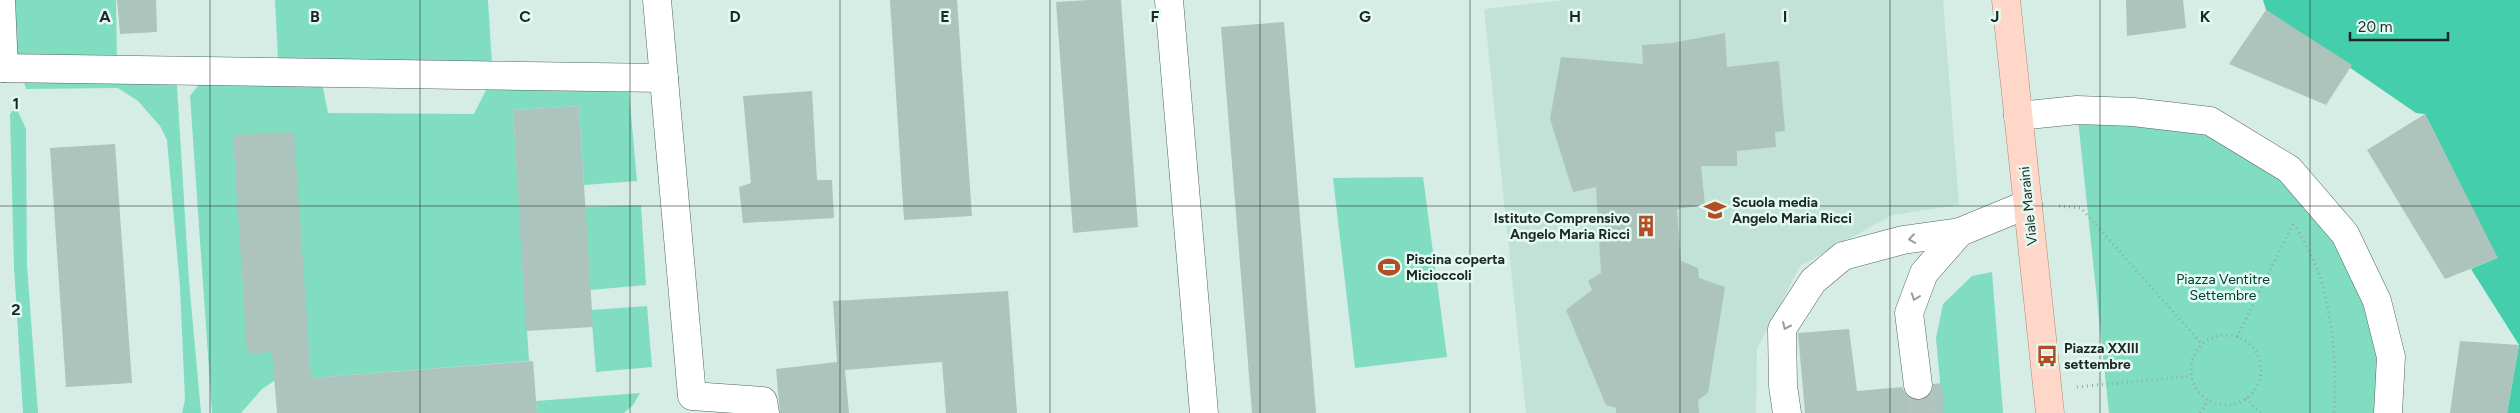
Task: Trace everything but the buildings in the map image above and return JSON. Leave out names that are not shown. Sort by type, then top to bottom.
[{"type":"main road","name":"Viale Maraini","points":[[2006,0],[2049,401]]},
{"type":"street","points":[[1,0],[2,68],[664,78]]},
{"type":"street","points":[[657,0],[692,396],[763,401],[765,413]]},
{"type":"street","points":[[1169,0],[1204,413]]},
{"type":"street","points":[[2018,116],[2077,110],[2133,112],[2210,121],[2289,169],[2345,234],[2377,301],[2391,356],[2388,413]]},
{"type":"street","points":[[1787,413],[1783,386],[1782,329],[1813,281],[1843,256],[1903,240],[1960,232],[2028,204]]},
{"type":"street","points":[[1918,385],[1909,313],[1924,273],[1960,232]]},
{"type":"path","points":[[2028,204],[2081,208],[2202,344]]},
{"type":"path","points":[[2237,337],[2294,221],[2320,276],[2332,339],[2336,388],[2334,413]]},
{"type":"path","points":[[2214,337],[2237,337],[2247,342],[2256,351],[2261,370],[2254,390],[2246,398],[2237,403],[2223,405],[2208,400],[2197,390],[2191,376],[2191,363],[2202,344],[2214,337]]},
{"type":"path","points":[[2049,401],[2191,376]]},
{"type":"path","points":[[2246,398],[2260,413]]},
{"type":"path","points":[[2200,413],[2208,400]]},
{"type":"shaded area","name":"Scuola media Angelo Maria Ricci","points":[[1565,0],[1943,0],[1959,205],[1892,215],[1800,266],[1757,349],[1756,413],[1526,413],[1484,9]]},
{"type":"green space","points":[[8,0],[116,0],[117,60],[11,61]]},
{"type":"green space","points":[[275,0],[488,0],[492,64],[278,59]]},
{"type":"green space","points":[[2263,0],[2520,0],[2520,413],[2507,413],[2519,345],[2471,269],[2497,258],[2425,114],[2416,113],[2266,10]]},
{"type":"green space","points":[[23,79],[173,79],[177,86],[189,281],[201,413],[182,413],[185,400],[180,287],[167,140],[160,126],[138,101],[118,88],[26,89]]},
{"type":"green space","points":[[203,79],[322,83],[328,113],[474,114],[488,86],[629,92],[637,181],[584,185],[579,106],[513,110],[529,361],[274,381],[262,389],[241,413],[212,413],[190,96]]},
{"type":"green space","points":[[16,107],[26,129],[27,266],[38,413],[23,413],[14,267],[10,114]]},
{"type":"green space","name":"Piazza Ventitre Settembre","points":[[2077,110],[2210,121],[2289,169],[2377,301],[2388,413],[2109,413]]},
{"type":"green space","name":"Piscina coperta Micioccoli","points":[[1423,177],[1447,357],[1355,368],[1333,178]]},
{"type":"green space","points":[[641,205],[646,285],[590,290],[585,207]]},
{"type":"green space","points":[[1992,272],[2003,413],[1943,413],[1936,338],[1943,304],[1972,276]]},
{"type":"green space","points":[[647,306],[652,367],[596,372],[591,310]]},
{"type":"green space","points":[[640,393],[633,405],[624,413],[537,413],[536,401]]},
{"type":"tunnel","points":[[1918,385],[1922,413]]},
{"type":"place","name":"Scuola media Angelo Maria Ricci","points":[[1715,210]]},
{"type":"place","name":"Istituto Comprensivo Angelo Maria Ricci","points":[[1646,226]]},
{"type":"place","name":"Piscina coperta Micioccoli","points":[[1389,267]]},
{"type":"place","name":"Piazza XXIII settembre","points":[[2047,356]]}]
